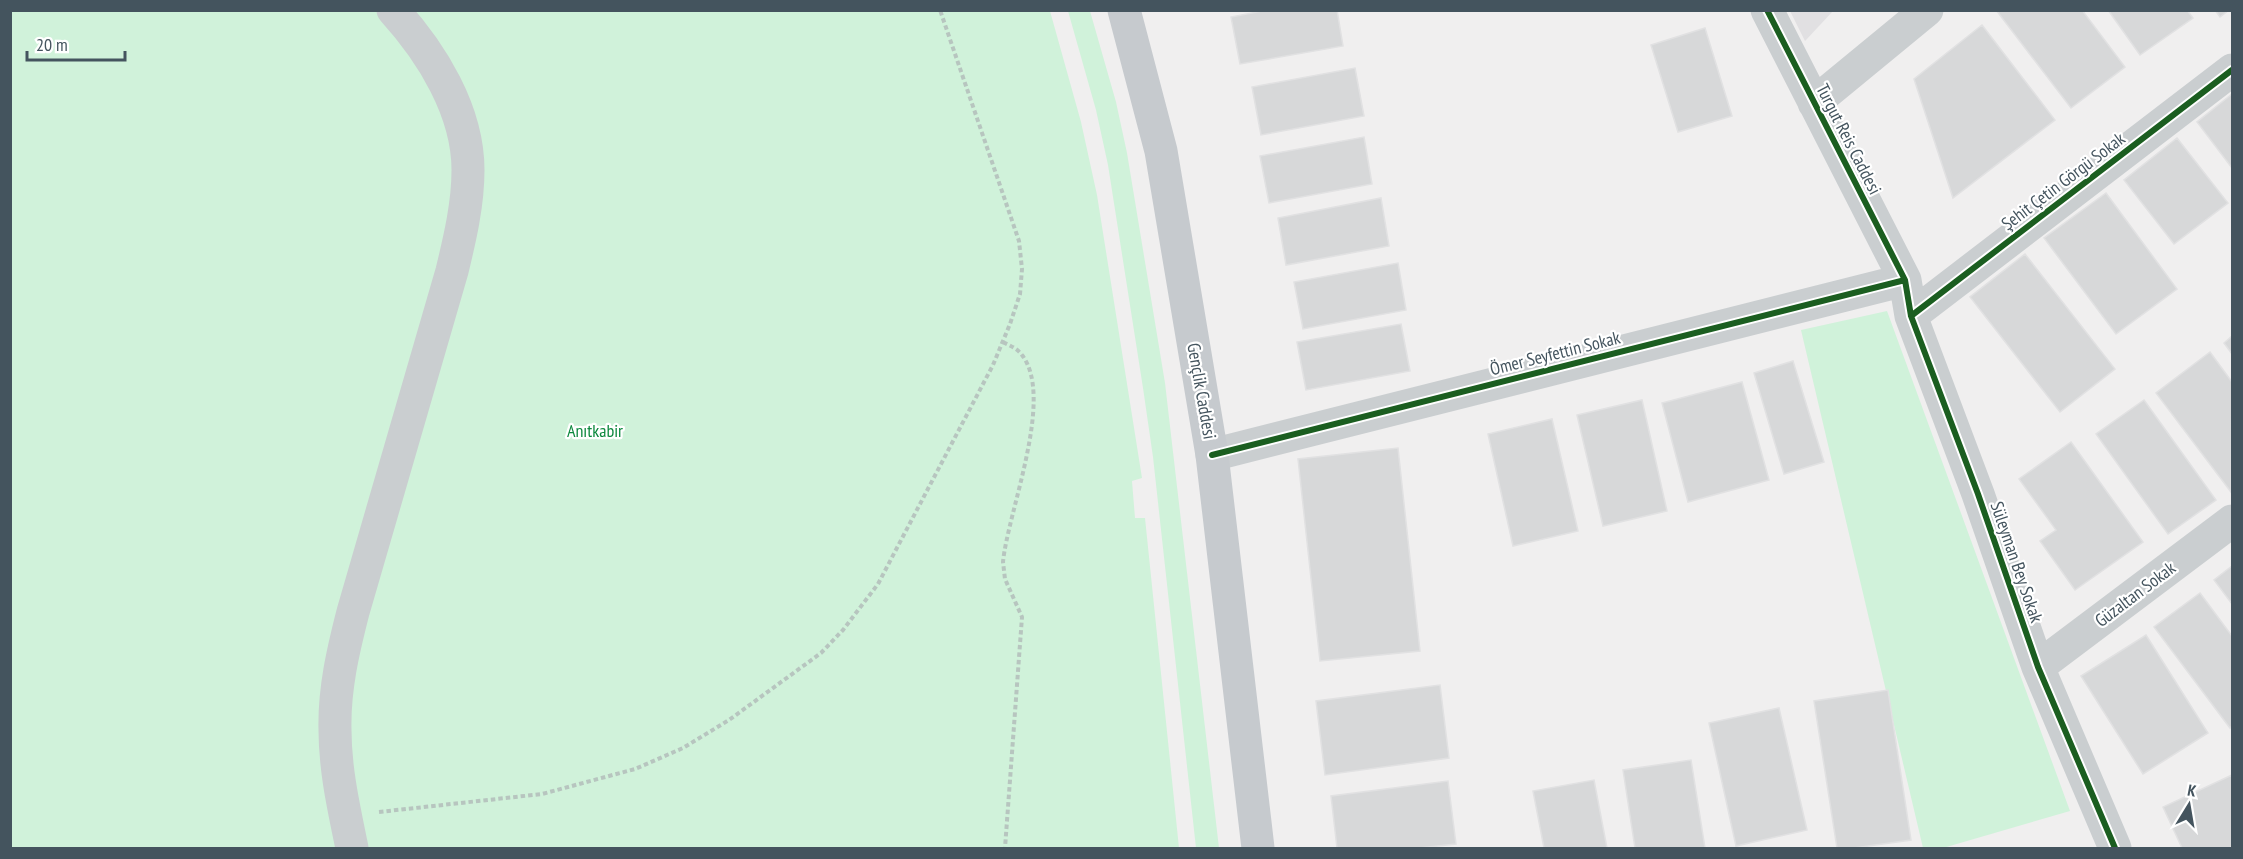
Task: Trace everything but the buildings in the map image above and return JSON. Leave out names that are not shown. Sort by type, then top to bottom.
[{"type":"main road","name":"Gençlik Caddesi","points":[[1124,10],[1161,151],[1212,455],[1258,849]]},
{"type":"street","points":[[352,849],[337,769],[334,729],[341,658],[452,271],[461,235],[468,170],[461,123],[444,83],[426,52],[393,10]]},
{"type":"street","name":"Turgut Reis Caddesi","points":[[1767,10],[1905,280]]},
{"type":"street","points":[[1814,103],[1892,25],[1927,10]]},
{"type":"street","name":"Şehit Çetin Görgü Sokak","points":[[1911,316],[2232,70]]},
{"type":"street","name":"Ömer Seyfettin Sokak","points":[[1212,455],[1905,280]]},
{"type":"street","name":"Süleyman Bey Sokak","points":[[1905,280],[1911,316],[1978,494],[2037,667],[2109,847]]},
{"type":"street","name":"Güzaltan Sokak","points":[[2037,667],[2232,521]]},
{"type":"path","points":[[346,816],[542,794],[635,769],[683,748],[729,720],[821,653],[869,597],[894,555],[993,365],[1020,294],[1022,269],[1019,241],[940,10]]},
{"type":"path","points":[[1003,342],[1017,349],[1023,357],[1032,380],[1033,394],[1029,440],[1003,562],[1005,579],[1022,617],[1005,849]]},
{"type":"shaded area","points":[[1790,11],[1833,11],[1805,41]]},
{"type":"green space","name":"Anıtkabir","points":[[10,11],[1050,11],[1081,122],[1097,195],[1142,478],[1132,481],[1135,518],[1145,518],[1179,848],[11,848]]},
{"type":"green space","points":[[1068,11],[1090,11],[1116,102],[1127,153],[1165,383],[1219,848],[1196,848],[1153,457],[1143,388],[1108,165],[1096,110]]},
{"type":"green space","points":[[1887,311],[2070,811],[1943,848],[1923,848],[1801,330]]},
{"type":"cycle path","points":[[1767,10],[1905,280],[1911,316],[1978,494],[2038,667],[2115,848]]},
{"type":"cycle path","points":[[1911,316],[2232,70]]},
{"type":"cycle path","points":[[1212,455],[1905,280]]}]
